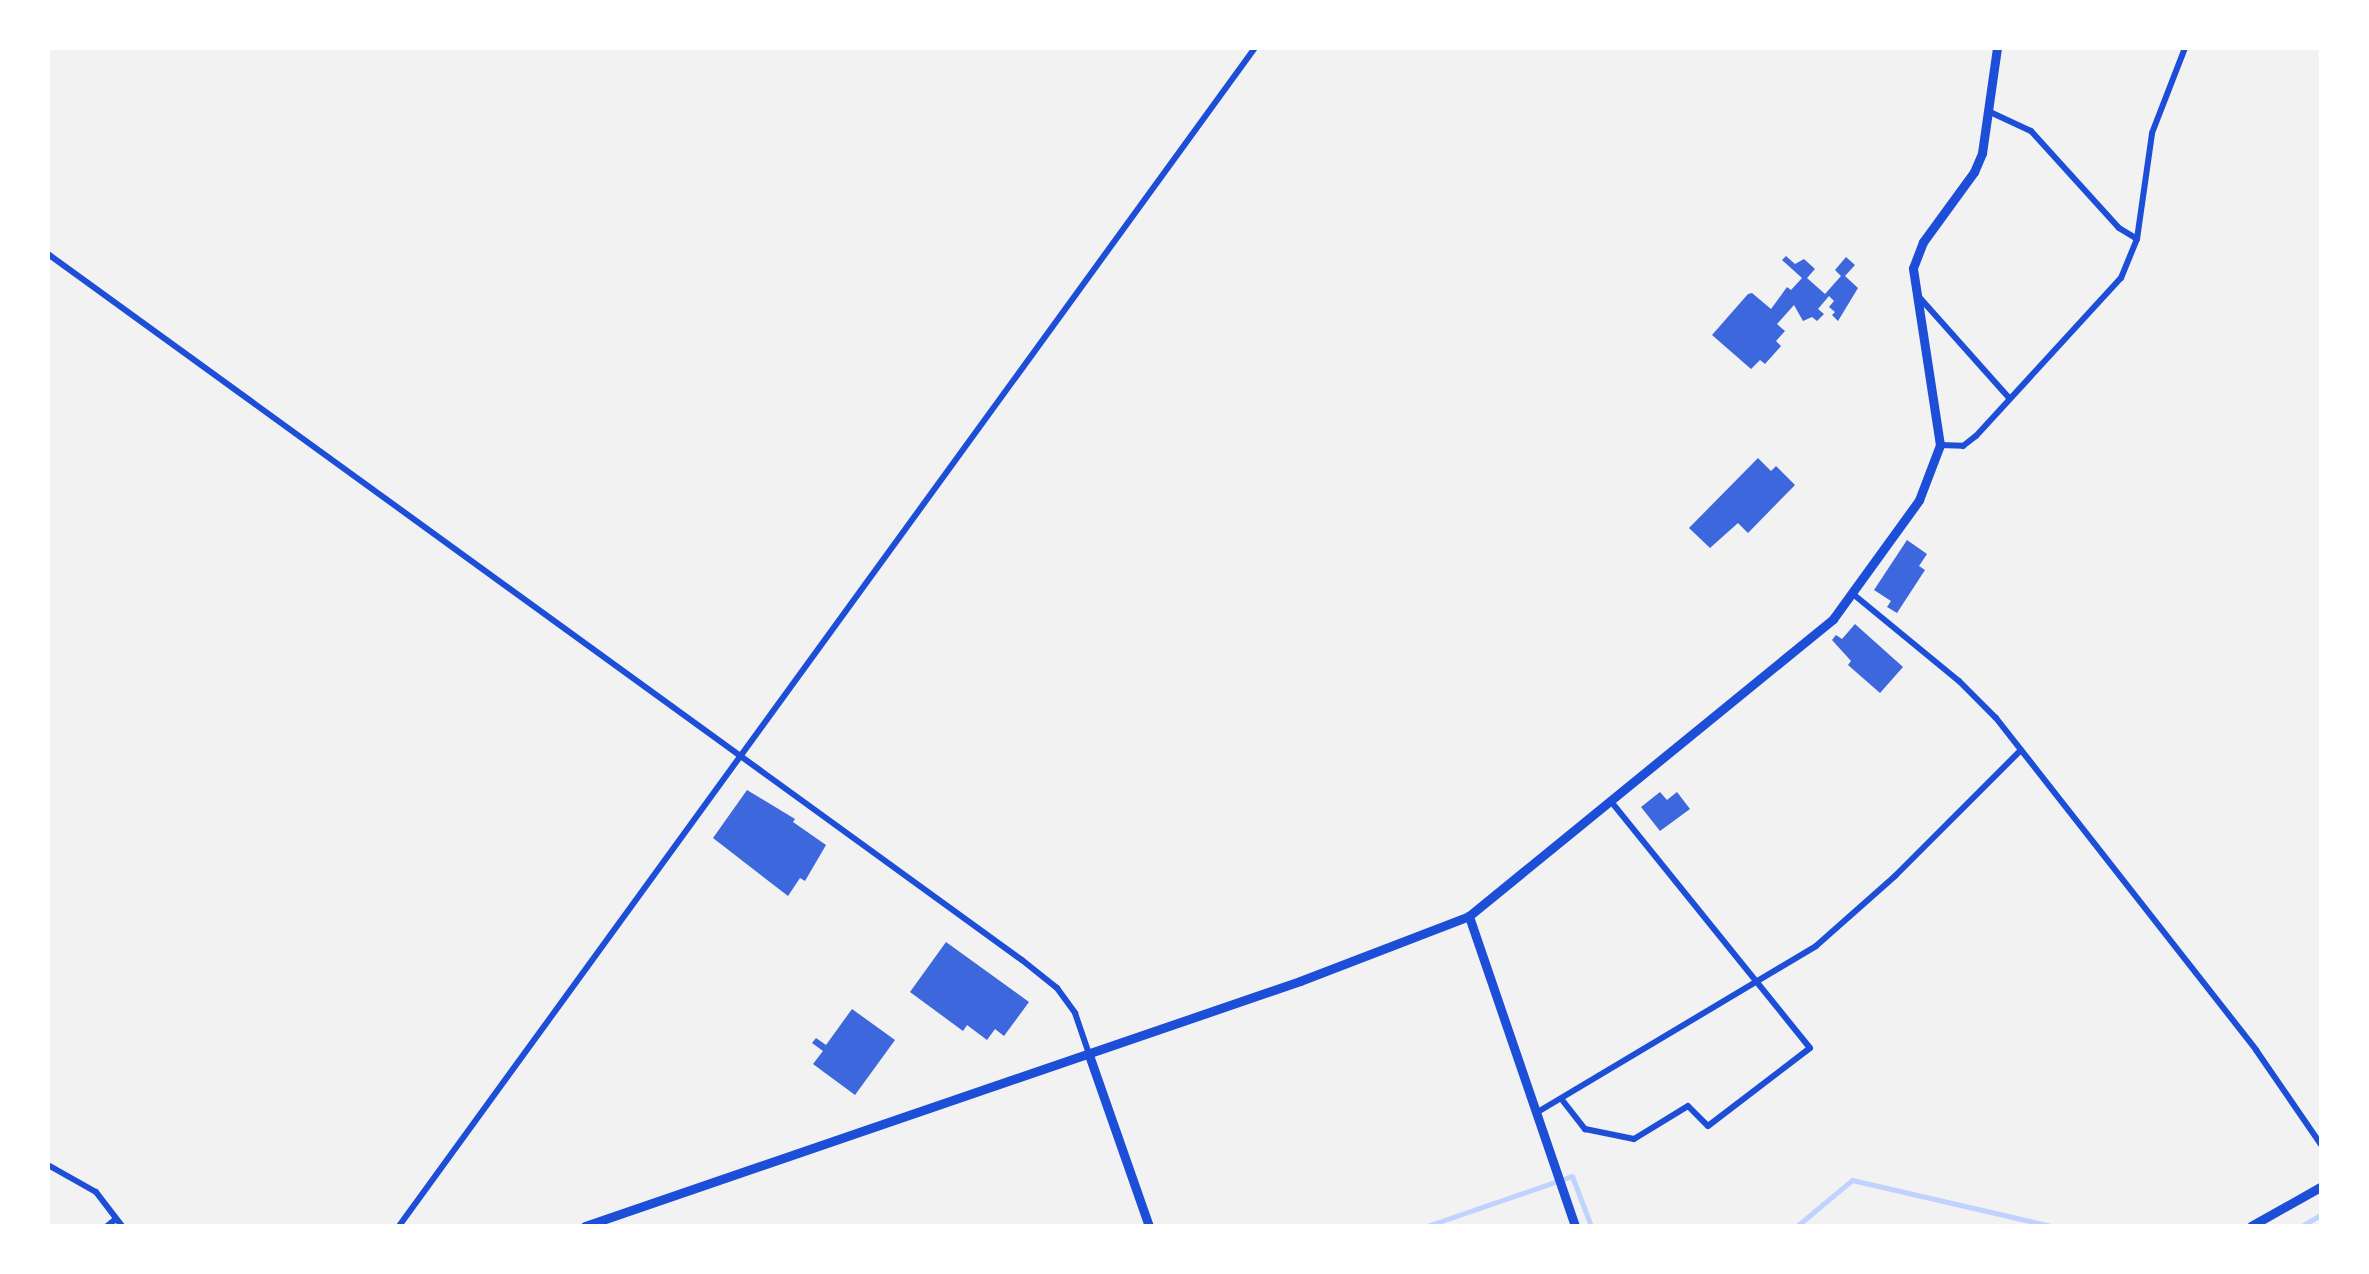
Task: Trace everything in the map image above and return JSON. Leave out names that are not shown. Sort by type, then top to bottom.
[{"type":"main road","points":[[585,1226],[1089,1055],[1469,916],[1833,619],[1920,500],[1940,445],[1913,268],[1923,242],[1974,172],[1982,153],[1997,48]]},
{"type":"main road","points":[[1469,916],[1576,1226]]},
{"type":"main road","points":[[1089,1055],[1149,1226]]},
{"type":"main road","points":[[2251,1226],[2322,1186]]},
{"type":"street","points":[[399,1226],[1255,48]]},
{"type":"street","points":[[1940,445],[1963,446],[2121,278],[2137,239],[2152,133],[2184,48]]},
{"type":"street","points":[[1990,112],[2031,131],[2118,228],[2137,239]]},
{"type":"street","points":[[48,254],[1056,988],[1075,1013],[1089,1055]]},
{"type":"street","points":[[1914,289],[1957,344],[2009,398]]},
{"type":"street","points":[[1853,594],[1959,681],[2021,750],[2256,1050],[2322,1146]]},
{"type":"street","points":[[1536,1114],[1563,1101],[1686,1020],[1816,946],[2021,750]]},
{"type":"street","points":[[1563,1101],[1585,1129],[1634,1139],[1688,1106],[1708,1126],[1810,1048],[1611,801]]},
{"type":"street","points":[[48,1165],[96,1192],[119,1223],[106,1226]]},
{"type":"building","points":[[1786,256],[1795,264],[1804,259],[1815,269],[1807,278],[1825,294],[1841,276],[1835,270],[1846,257],[1855,265],[1845,276],[1858,288],[1838,321],[1829,307],[1834,301],[1829,296],[1818,309],[1824,314],[1817,321],[1812,317],[1803,321],[1794,305],[1777,324],[1785,331],[1776,341],[1781,346],[1765,364],[1760,360],[1751,369],[1712,335],[1748,294],[1752,293],[1771,309],[1787,287],[1791,290],[1802,278],[1782,260]]},
{"type":"building","points":[[1758,458],[1771,471],[1776,466],[1795,485],[1748,533],[1738,523],[1710,548],[1689,528]]},
{"type":"building","points":[[1907,540],[1927,554],[1919,566],[1925,570],[1897,613],[1887,607],[1891,601],[1874,590]]},
{"type":"building","points":[[1855,624],[1903,667],[1880,693],[1848,665],[1851,661],[1832,640],[1836,635],[1842,639]]},
{"type":"building","points":[[747,790],[795,819],[793,822],[826,845],[805,881],[800,878],[788,896],[713,838]]},
{"type":"building","points":[[1660,792],[1667,800],[1677,792],[1690,809],[1660,831],[1641,807]]},
{"type":"building","points":[[946,942],[1029,1002],[1004,1036],[995,1029],[987,1040],[967,1025],[963,1031],[910,992]]},
{"type":"building","points":[[852,1009],[895,1040],[855,1095],[813,1064],[823,1051],[812,1043],[816,1038],[826,1045]]},
{"type":"waterway","points":[[1427,1226],[1572,1176],[1591,1226]]},
{"type":"waterway","points":[[1797,1226],[1852,1180],[2052,1226]]},
{"type":"waterway","points":[[2302,1226],[2322,1214]]}]
